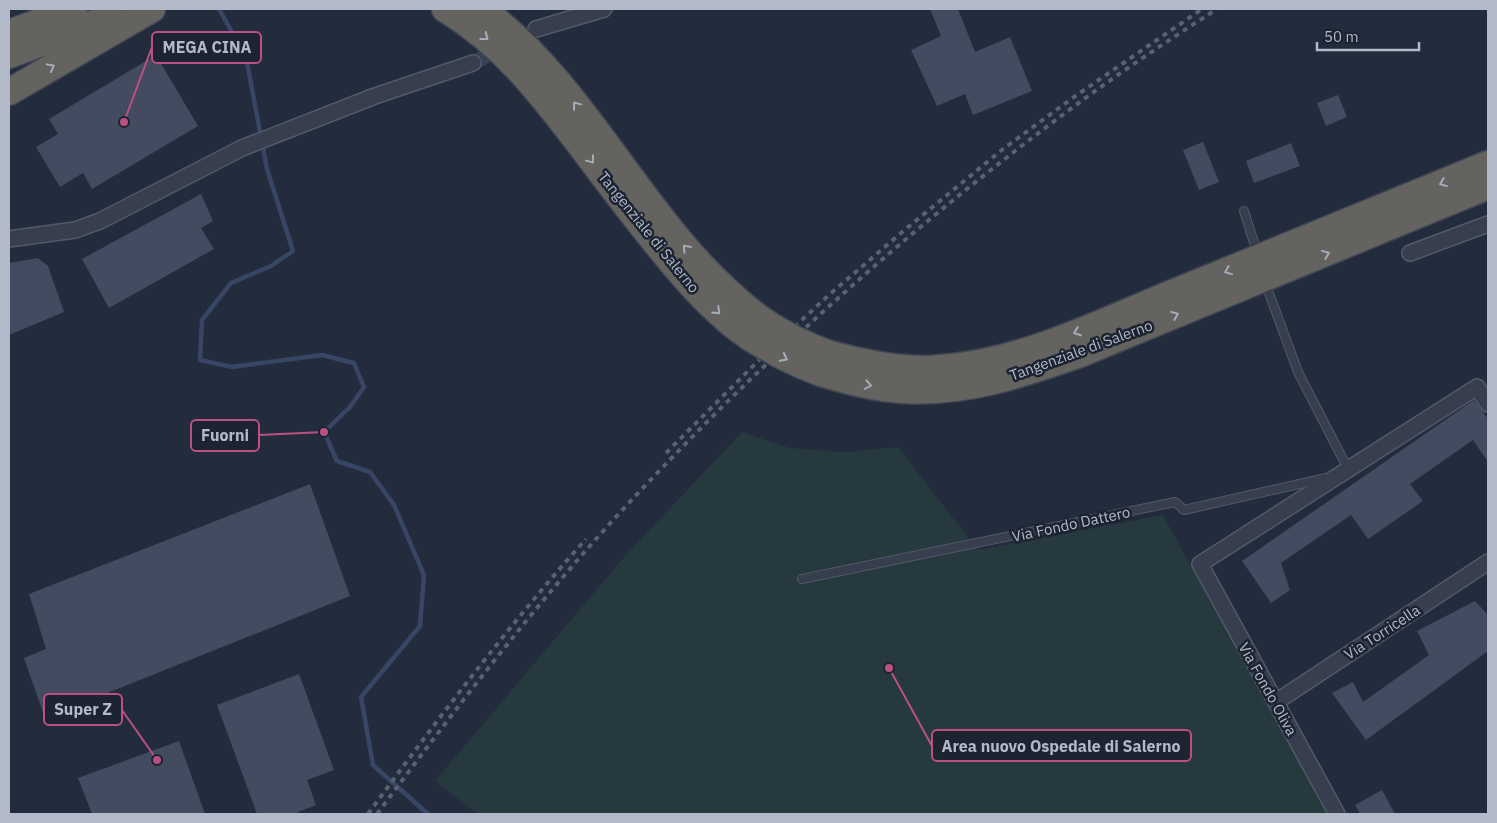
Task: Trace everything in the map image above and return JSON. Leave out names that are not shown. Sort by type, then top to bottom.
[{"type":"highway","points":[[9,33],[74,9]]},
{"type":"highway","points":[[9,55],[134,9]]},
{"type":"highway","points":[[9,92],[152,9]]},
{"type":"highway","name":"Tangenziale di Salerno","points":[[445,9],[461,18],[494,44],[518,67],[683,276],[725,318],[754,327],[776,330],[805,345],[825,364],[853,382],[904,390],[940,390],[961,388],[1011,377],[1080,354],[1488,186]]},
{"type":"highway","name":"Tangenziale di Salerno","points":[[482,9],[499,21],[532,52],[569,96],[684,246],[729,294],[754,327]]},
{"type":"highway","name":"Tangenziale di Salerno","points":[[825,364],[853,360],[880,365],[939,369],[966,366],[1002,358],[1098,324],[1488,164]]},
{"type":"street","points":[[536,29],[604,9]]},
{"type":"street","points":[[9,239],[75,230],[100,221],[242,148],[375,96],[473,63]]},
{"type":"street","points":[[1410,253],[1488,224]]},
{"type":"street","name":"Via Fondo Dattero","points":[[1200,564],[1477,387],[1488,404]]},
{"type":"street","name":"Via Torricella","points":[[1276,702],[1488,562]]},
{"type":"street","name":"Via Fondo Oliva","points":[[1200,564],[1337,814]]},
{"type":"lane","points":[[1244,211],[1255,246]]},
{"type":"lane","points":[[1269,293],[1298,372],[1343,472]]},
{"type":"lane","name":"Via Fondo Dattero","points":[[802,579],[1175,502],[1184,510],[1343,472]]},
{"type":"green space","points":[[742,432],[790,448],[846,452],[898,447],[978,550],[1163,515],[1327,814],[478,814],[435,781],[625,556]]},
{"type":"building","points":[[930,9],[958,9],[975,52],[1010,37],[1032,91],[973,115],[965,94],[937,106],[911,50],[941,36]]},
{"type":"building","points":[[156,55],[198,126],[92,189],[83,173],[60,187],[36,147],[58,134],[49,119]]},
{"type":"building","points":[[1338,95],[1347,117],[1326,126],[1317,103]]},
{"type":"building","points":[[1203,142],[1219,182],[1199,190],[1183,150]]},
{"type":"building","points":[[1291,143],[1300,166],[1254,183],[1246,161]]},
{"type":"building","points":[[201,194],[213,221],[201,228],[214,249],[109,308],[82,259]]},
{"type":"building","points":[[38,258],[48,266],[64,312],[9,335],[9,263]]},
{"type":"building","points":[[1474,400],[1488,419],[1488,462],[1473,440],[1410,484],[1423,501],[1368,539],[1351,515],[1281,563],[1290,590],[1271,603],[1242,561]]},
{"type":"building","points":[[310,484],[350,596],[45,718],[24,658],[46,649],[29,594]]},
{"type":"building","points":[[1475,601],[1488,615],[1488,651],[1366,740],[1332,693],[1353,682],[1363,702],[1429,655],[1417,631]]},
{"type":"building","points":[[299,674],[334,770],[307,780],[316,805],[298,812],[299,814],[257,814],[217,705]]},
{"type":"building","points":[[179,741],[205,814],[92,814],[78,778]]},
{"type":"building","points":[[1382,790],[1395,814],[1360,814],[1355,805]]},
{"type":"waterway","points":[[219,9],[246,57],[267,169],[293,251],[271,266],[231,283],[202,320],[200,360],[232,367],[322,355],[354,363],[364,387],[350,407],[324,432],[337,461],[370,472],[394,505],[424,575],[420,626],[361,697],[373,765],[428,814]]},
{"type":"tunnel","points":[[473,63],[536,29]]},
{"type":"railway","points":[[666,453],[766,353],[830,294],[901,233],[1003,149],[1074,97],[1202,9]]},
{"type":"railway","points":[[377,814],[480,678],[561,579],[655,475],[723,406],[807,326],[938,212],[1093,92],[1217,9]]},
{"type":"railway","points":[[368,814],[474,674],[529,605],[586,539]]},
{"type":"place","name":"MEGA CINA","points":[[124,122]]},
{"type":"place","name":"Fuorni","points":[[324,432]]},
{"type":"place","name":"Area nuovo Ospedale di Salerno","points":[[889,668]]},
{"type":"place","name":"Super Z","points":[[157,760]]}]
